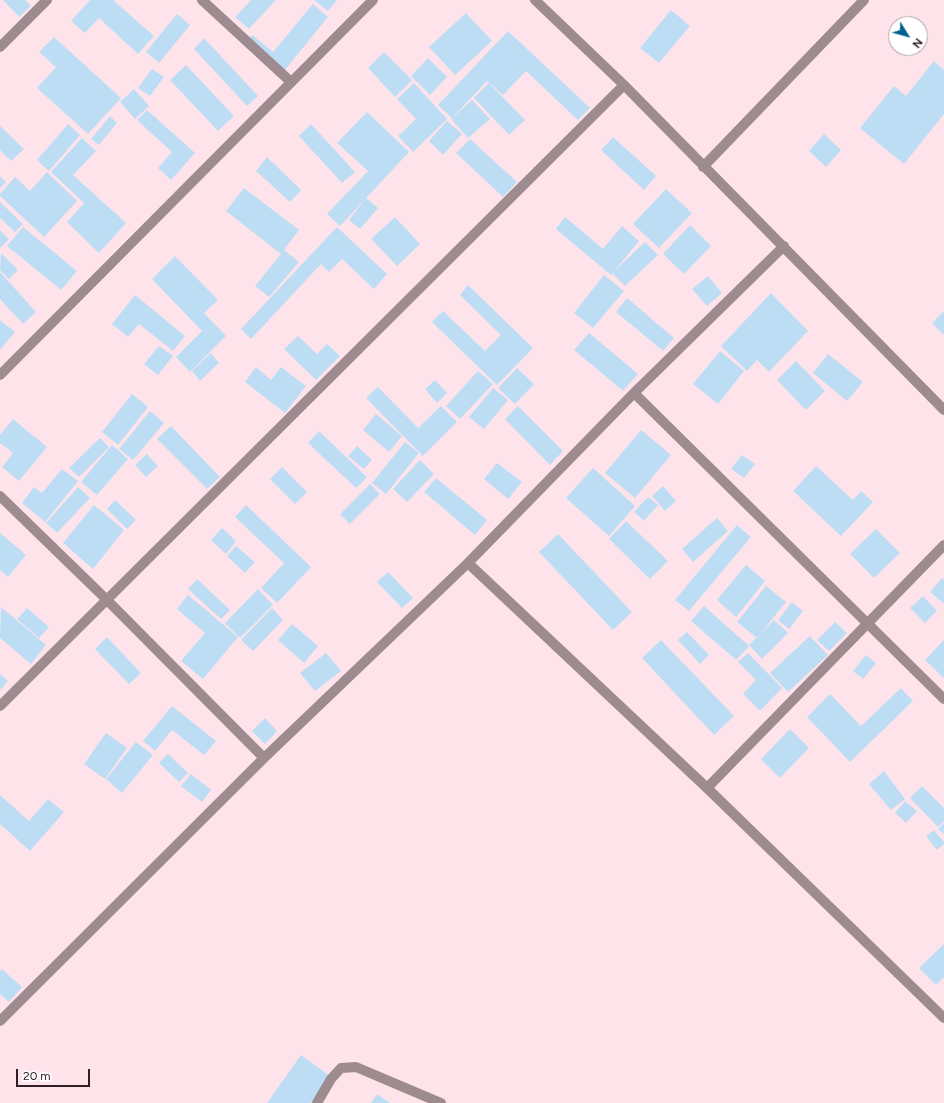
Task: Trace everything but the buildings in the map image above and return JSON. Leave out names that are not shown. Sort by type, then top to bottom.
[{"type":"street","points":[[0,47],[47,0]]},
{"type":"street","points":[[202,0],[291,82]]},
{"type":"street","points":[[0,374],[373,0]]},
{"type":"street","points":[[534,0],[624,85],[703,167],[784,246],[944,410]]},
{"type":"street","points":[[703,167],[864,0]]},
{"type":"street","points":[[0,706],[624,85]]},
{"type":"street","points":[[0,1021],[264,758],[468,563],[634,393],[784,246]]},
{"type":"street","points":[[634,393],[944,699]]},
{"type":"street","points":[[0,496],[107,600],[264,758]]},
{"type":"street","points":[[707,788],[867,622],[944,545]]},
{"type":"street","points":[[468,563],[707,788],[944,1018]]},
{"type":"street","points":[[317,1103],[332,1079],[341,1068],[356,1067],[441,1103]]}]
